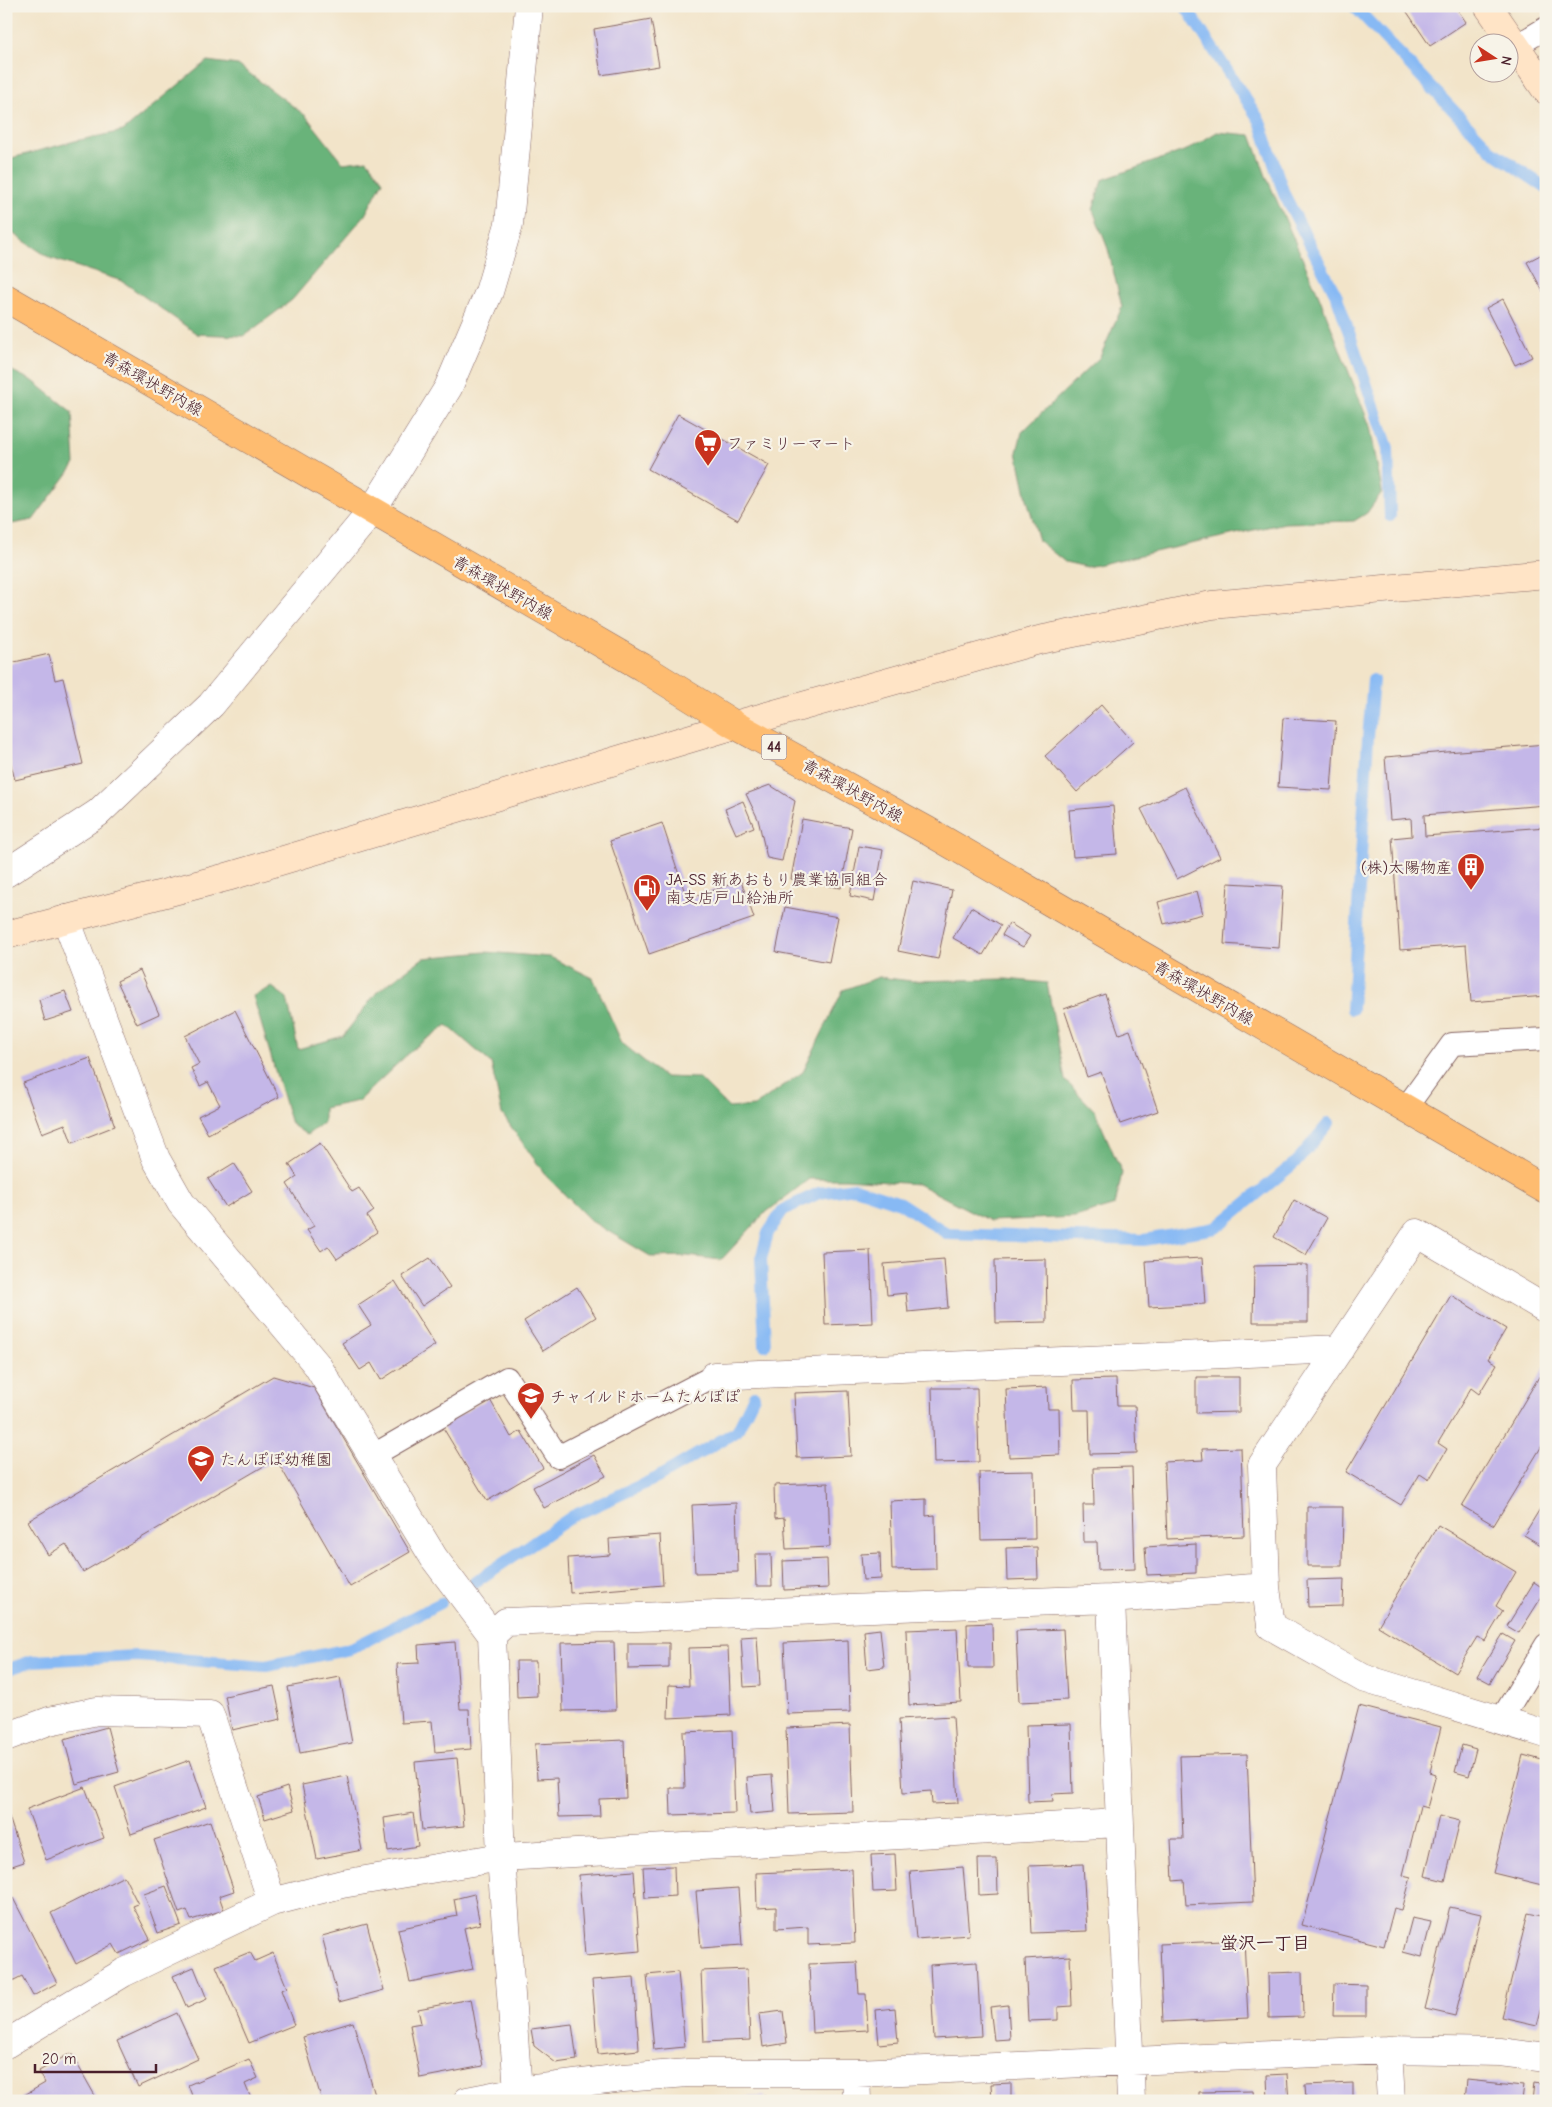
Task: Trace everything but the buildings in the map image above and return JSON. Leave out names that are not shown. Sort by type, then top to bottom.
[{"type":"main road","name":"青森環状野内線","points":[[6,298],[642,667],[735,725],[928,831],[1546,1190]]},
{"type":"street","points":[[6,873],[98,813],[211,705],[372,511],[448,388],[490,292],[508,224],[529,6]]},
{"type":"street","points":[[1488,6],[1506,32]]},
{"type":"street","points":[[1520,52],[1546,90]]},
{"type":"street","points":[[6,935],[227,877],[735,725],[1039,640],[1212,605],[1546,574]]},
{"type":"street","points":[[66,919],[156,1159],[181,1203],[317,1366],[434,1558],[492,1635],[501,1857],[518,2091]]},
{"type":"street","points":[[1546,1309],[1417,1233],[1262,1465],[1266,1587],[1271,1626],[1310,1650],[1363,1678],[1546,1734]]},
{"type":"street","points":[[714,1376],[1340,1349]]},
{"type":"street","points":[[492,1635],[506,1622],[1111,1599],[1266,1587]]},
{"type":"street","points":[[1111,1599],[1131,2101]]},
{"type":"street","points":[[6,1737],[49,1721],[97,1711],[210,1714],[272,1902]]},
{"type":"street","points":[[6,2044],[123,1973],[272,1902],[342,1884],[501,1857],[1119,1823]]},
{"type":"street","points":[[1388,2050],[1390,2101]]},
{"type":"street","points":[[467,2101],[518,2091],[623,2078],[688,2073],[856,2073],[1388,2050],[1500,2052],[1546,2058]]},
{"type":"street","points":[[856,2073],[857,2101]]},
{"type":"lane","points":[[1520,44],[1546,28]]},
{"type":"lane","points":[[1405,1109],[1452,1044],[1546,1039]]},
{"type":"lane","points":[[372,1456],[507,1378],[558,1457],[714,1376]]},
{"type":"lane","points":[[1501,1720],[1546,1645]]},
{"type":"green space","points":[[207,61],[238,65],[306,116],[343,163],[367,160],[383,181],[365,215],[292,300],[244,336],[197,334],[122,281],[50,258],[6,229],[6,164],[8,159],[75,141],[123,131]]},
{"type":"green space","points":[[1217,132],[1251,135],[1266,176],[1319,296],[1370,426],[1382,492],[1367,513],[1354,521],[1285,523],[1087,567],[1065,562],[1039,541],[1027,499],[1017,452],[1022,432],[1100,357],[1122,307],[1108,249],[1093,210],[1102,180],[1189,149]]},
{"type":"green space","points":[[6,368],[33,381],[72,412],[75,464],[33,520],[6,525]]},
{"type":"green space","points":[[485,952],[550,957],[593,978],[622,1043],[664,1077],[699,1078],[729,1108],[754,1106],[803,1072],[843,990],[879,977],[911,981],[1006,979],[1047,983],[1065,1080],[1095,1111],[1122,1173],[1115,1205],[1075,1217],[990,1221],[918,1184],[846,1179],[809,1179],[764,1214],[721,1260],[687,1256],[652,1257],[591,1221],[547,1177],[502,1114],[491,1063],[447,1025],[413,1049],[358,1101],[324,1108],[324,1122],[307,1135],[291,1124],[253,996],[272,987],[287,998],[298,1049],[343,1036],[377,992],[423,958]]},
{"type":"waterway","points":[[1185,6],[1260,121],[1284,194],[1337,297],[1388,448],[1390,516]]},
{"type":"waterway","points":[[1354,6],[1492,151],[1546,188]]},
{"type":"waterway","points":[[1352,1009],[1373,680]]},
{"type":"waterway","points":[[765,1345],[761,1259],[768,1233],[783,1210],[819,1193],[855,1188],[900,1203],[948,1234],[1144,1240],[1216,1228],[1297,1161],[1329,1123]]},
{"type":"waterway","points":[[475,1582],[573,1516],[657,1478],[737,1431],[754,1396]]},
{"type":"waterway","points":[[6,1670],[32,1661],[137,1656],[266,1666],[350,1649],[441,1603]]},
{"type":"place","name":"ファミリーマート","points":[[708,467]]},
{"type":"place","name":"(株)太陽物産","points":[[1471,891]]},
{"type":"place","name":"JA-SS 新あおもり農業協同組合 南支店戸山給油所","points":[[647,912]]},
{"type":"place","name":"チャイルドホームたんぽぽ","points":[[531,1420]]},
{"type":"place","name":"たんぽぽ幼稚園","points":[[201,1483]]},
{"type":"district","name":"蛍沢一丁目","points":[[1265,1943]]}]
